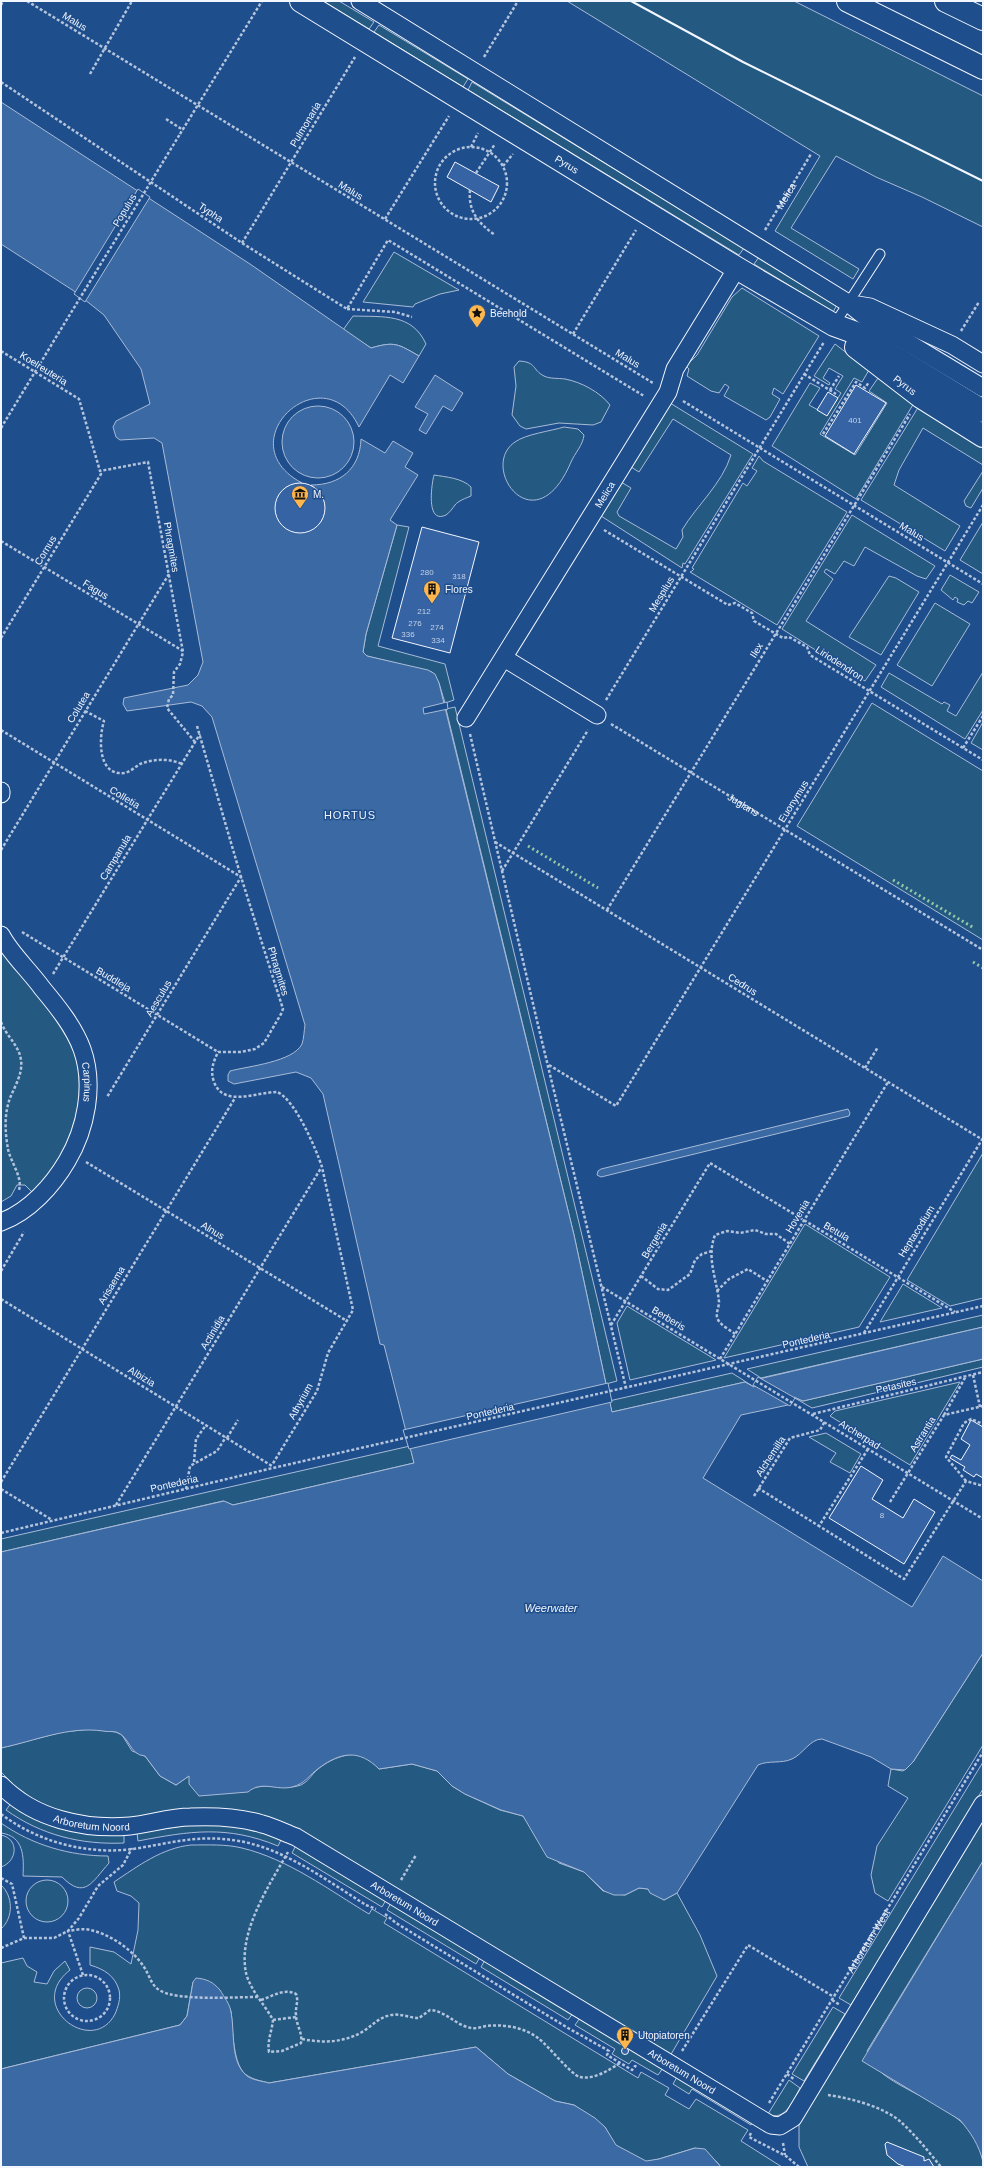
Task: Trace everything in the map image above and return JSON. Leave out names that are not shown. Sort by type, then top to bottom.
[{"type":"main road","name":"Pyrus","points":[[301,1],[737,268],[834,325],[856,333],[983,411]]},
{"type":"main road","points":[[848,1],[983,68]]},
{"type":"main road","points":[[946,1],[983,19]]},
{"type":"main road","name":"Pyrus","points":[[834,325],[850,342],[905,386],[983,436]]},
{"type":"street","points":[[360,1],[848,303],[867,318],[983,388]]},
{"type":"street","name":"Melica","points":[[466,718],[668,392],[675,369],[737,268]]},
{"type":"street","points":[[848,303],[870,307],[935,336],[983,364]]},
{"type":"street","points":[[504,658],[597,715]]},
{"type":"street","name":"Carpinus","points":[[1,935],[43,988],[74,1034],[82,1050],[85,1064],[87,1092],[83,1122],[72,1153],[54,1181],[22,1210],[1,1222]]},
{"type":"street","name":"Arboretum Noord","points":[[1,1785],[34,1808],[72,1823],[93,1827],[129,1826],[188,1817],[225,1817],[261,1823],[296,1837],[672,2067],[756,2125],[780,2126],[793,2118],[809,2091]]},
{"type":"street","points":[[809,2091],[983,1804]]},
{"type":"lane","points":[[834,325],[880,254]]},
{"type":"path","points":[[1,5],[3,1]]},
{"type":"path","name":"Malus","points":[[27,1],[983,584]]},
{"type":"path","points":[[90,74],[132,1]]},
{"type":"path","name":"Populus","points":[[1,428],[262,1]]},
{"type":"path","name":"Pulmonaria","points":[[242,242],[365,40]]},
{"type":"path","name":"Typha","points":[[1,82],[346,309]]},
{"type":"path","points":[[166,119],[183,130]]},
{"type":"path","points":[[476,173],[505,126]]},
{"type":"path","points":[[476,219],[492,213],[500,205],[506,194],[508,182],[506,170],[500,160],[490,152],[479,147],[467,146],[455,150],[445,157],[438,166],[435,178],[435,190],[439,201],[447,210],[457,216],[476,219],[495,234]]},
{"type":"path","name":"Melica","points":[[763,233],[811,154]]},
{"type":"path","points":[[470,190],[469,201],[476,219]]},
{"type":"path","points":[[573,334],[647,212]]},
{"type":"path","points":[[412,316],[394,312],[346,309],[388,240],[646,397],[668,392]]},
{"type":"path","points":[[960,333],[979,302]]},
{"type":"path","name":"Mespilus","points":[[502,872],[834,325]]},
{"type":"path","name":"Koelreuteria","points":[[1,351],[79,399],[100,471]]},
{"type":"path","points":[[804,374],[836,394]]},
{"type":"path","points":[[830,390],[839,376]]},
{"type":"path","points":[[823,434],[856,382],[865,388],[872,377]]},
{"type":"path","name":"Ilex","points":[[607,910],[914,408]]},
{"type":"path","name":"Phragmites","points":[[100,471],[148,462],[183,652]]},
{"type":"path","name":"Cornus","points":[[1,638],[101,474],[100,471]]},
{"type":"path","name":"Euonymus","points":[[548,1064],[616,1106],[983,505]]},
{"type":"path","name":"Liriodendron","points":[[589,520],[728,605],[735,602],[752,613],[754,621],[783,638],[789,637],[795,640],[807,648],[810,655],[983,760]]},
{"type":"path","name":"Fagus","points":[[1,540],[183,652]]},
{"type":"path","name":"Colutea","points":[[1,850],[169,574]]},
{"type":"path","points":[[183,652],[180,664],[174,672],[173,695],[169,699],[167,708],[195,742]]},
{"type":"path","points":[[85,711],[104,721],[101,746],[103,758],[107,766],[115,772],[124,773],[148,762],[163,760],[175,760],[182,764]]},
{"type":"path","name":"Juglans","points":[[597,715],[983,950]]},
{"type":"path","points":[[963,748],[983,716]]},
{"type":"path","points":[[466,718],[626,1388]]},
{"type":"path","name":"Phragmites","points":[[198,726],[242,877],[283,1008],[264,1043],[255,1049],[241,1052],[218,1052]]},
{"type":"path","name":"Colletia","points":[[1,730],[242,877]]},
{"type":"path","name":"Campanula","points":[[43,988],[63,958],[200,734]]},
{"type":"path","name":"Cedrus","points":[[495,842],[983,1139]]},
{"type":"path","name":"Aesculus","points":[[105,1100],[242,877]]},
{"type":"path","name":"Buddleja","points":[[20,931],[218,1052]]},
{"type":"path","points":[[1,1022],[13,1041],[21,1060],[18,1082],[10,1099],[5,1121],[8,1150],[20,1186],[17,1193]]},
{"type":"path","points":[[865,1068],[878,1047]]},
{"type":"path","points":[[218,1052],[212,1065],[215,1084],[219,1092],[225,1096],[236,1098],[264,1092],[277,1092],[282,1094],[301,1122],[316,1152],[322,1167],[353,1310],[347,1321]]},
{"type":"path","name":"Hovenia","points":[[720,1359],[888,1082]]},
{"type":"path","name":"Arisaema","points":[[1,1482],[236,1098]]},
{"type":"path","name":"Heptacodium","points":[[864,1333],[983,1139]]},
{"type":"path","name":"Alnus","points":[[72,1153],[347,1321]]},
{"type":"path","name":"Betula","points":[[710,1163],[956,1312]]},
{"type":"path","name":"Bergenia","points":[[611,1325],[710,1163]]},
{"type":"path","name":"Actinidia","points":[[116,1505],[322,1167]]},
{"type":"path","points":[[735,1334],[720,1323],[717,1316],[719,1303],[712,1270],[712,1251],[715,1235],[727,1230],[740,1233],[755,1230],[766,1234],[772,1233],[790,1244]]},
{"type":"path","points":[[641,1276],[658,1289],[668,1290],[690,1274],[695,1260],[702,1254],[712,1251]]},
{"type":"path","points":[[717,1291],[729,1279],[748,1269],[767,1281]]},
{"type":"path","name":"Berberis","points":[[602,1286],[728,1365]]},
{"type":"path","name":"Albizia","points":[[1,1299],[176,1406],[272,1467]]},
{"type":"path","name":"Pontederia","points":[[1,1533],[272,1467],[392,1442],[983,1306]]},
{"type":"path","name":"Athyrium","points":[[272,1467],[317,1391],[328,1353],[347,1321]]},
{"type":"path","name":"Archerpad","points":[[728,1365],[812,1414],[983,1519]]},
{"type":"path","name":"Petasites","points":[[812,1414],[983,1372]]},
{"type":"path","points":[[973,1375],[981,1407]]},
{"type":"path","points":[[944,1415],[966,1376]]},
{"type":"path","name":"Astrantia","points":[[890,1502],[944,1415],[981,1407]]},
{"type":"path","points":[[983,1424],[971,1419],[964,1423],[946,1457],[966,1481],[983,1486]]},
{"type":"path","points":[[186,1489],[189,1468],[194,1462],[210,1456],[216,1451],[238,1420]]},
{"type":"path","name":"Alchemilla","points":[[754,1496],[790,1438],[820,1430],[824,1422]]},
{"type":"path","points":[[194,1462],[196,1439],[206,1425]]},
{"type":"path","points":[[820,1526],[868,1448]]},
{"type":"path","points":[[758,1488],[904,1579],[966,1481]]},
{"type":"path","points":[[1,1489],[52,1520]]},
{"type":"path","name":"Arboretum West","points":[[756,2125],[983,1752]]},
{"type":"path","name":"Arboretum Noord","points":[[1,1814],[36,1835],[72,1846],[98,1850],[132,1849],[174,1840],[210,1838],[250,1843],[267,1848],[366,1905],[382,1911],[396,1923],[568,2028],[609,2051],[607,2055],[632,2070],[635,2066],[641,2069]]},
{"type":"path","points":[[68,1931],[79,1918],[98,1886],[124,1865],[132,1849],[129,1826]]},
{"type":"path","points":[[1,1948],[24,1938],[54,1938],[68,1931],[89,1929],[109,1937],[126,1948],[140,1961],[151,1983],[160,1991],[176,1996],[260,1999],[284,1991],[296,1994],[298,1998],[296,2017],[302,2039],[301,2043],[282,2051],[268,2052],[267,2043],[272,2033],[273,2020],[260,1999],[252,1988],[244,1966],[247,1938],[261,1900],[296,1837]]},
{"type":"path","points":[[1,1878],[12,1884],[24,1938]]},
{"type":"path","points":[[68,1931],[83,1975]]},
{"type":"path","points":[[672,2067],[748,1945],[834,1997]]},
{"type":"path","points":[[83,1975],[98,1976],[106,1983],[110,1993],[110,2003],[106,2013],[97,2019],[87,2021],[76,2019],[68,2012],[64,2002],[64,1992],[69,1982],[77,1976],[83,1975]]},
{"type":"path","points":[[302,2039],[321,2042],[337,2040],[362,2032],[381,2018],[393,2014],[418,2018],[430,2010],[439,2010],[462,2026],[473,2029],[501,2025],[525,2031],[538,2037],[571,2071],[580,2077],[589,2077],[607,2071],[620,2062]]},
{"type":"path","points":[[273,2020],[296,2017]]},
{"type":"path","points":[[787,2074],[809,2091],[818,2094],[839,2096],[878,2108],[902,2122],[942,2167]]},
{"type":"path","points":[[756,2125],[749,2137],[786,2156],[799,2167]]},
{"type":"shaded area","points":[[323,1],[339,1],[374,22],[369,29]]},
{"type":"shaded area","points":[[567,1],[794,1],[983,96],[983,227],[922,197],[876,177],[836,156],[791,228],[859,269],[853,279],[775,231],[820,156]]},
{"type":"shaded area","points":[[379,25],[468,79],[463,87],[374,32]]},
{"type":"shaded area","points":[[472,82],[744,248],[739,255],[468,90]]},
{"type":"shaded area","points":[[394,252],[459,290],[440,294],[415,304],[413,307],[363,302]]},
{"type":"shaded area","points":[[759,257],[837,305],[833,312],[754,264]]},
{"type":"shaded area","points":[[742,288],[819,336],[783,394],[774,388],[772,394],[780,399],[770,417],[766,420],[724,396],[729,387],[725,384],[719,393],[711,391],[687,376],[689,369],[686,366],[697,355],[732,297]]},
{"type":"shaded area","points":[[353,316],[386,317],[405,322],[420,334],[426,344],[419,356],[401,346],[391,344],[371,348],[343,330]]},
{"type":"shaded area","points":[[835,344],[869,370],[862,382],[854,378],[820,434],[855,455],[887,403],[869,391],[878,378],[914,403],[856,499],[772,446],[810,383],[820,388],[809,405],[827,415],[841,393],[835,389],[843,376],[829,368],[823,378],[830,383],[829,385],[814,376]]},
{"type":"shaded area","points":[[519,361],[529,363],[540,374],[546,377],[577,382],[590,388],[601,396],[610,405],[601,422],[593,425],[559,423],[526,429],[520,426],[512,415],[516,386],[514,367]]},
{"type":"shaded area","points":[[670,403],[753,454],[685,564],[683,563],[682,568],[601,516],[621,482],[631,488],[617,512],[619,516],[676,549],[683,537],[682,530],[722,475],[731,455],[673,419],[639,472],[631,467]]},
{"type":"shaded area","points":[[919,406],[983,446],[983,465],[923,428],[899,470],[894,485],[960,526],[945,551],[861,500]]},
{"type":"shaded area","points":[[564,427],[578,429],[584,435],[581,446],[557,487],[542,498],[528,500],[516,493],[507,482],[503,468],[505,454],[515,442],[520,439]]},
{"type":"shaded area","points":[[759,456],[763,461],[847,512],[777,625],[690,572],[694,569],[692,568],[743,483],[747,486],[757,471],[752,468]]},
{"type":"shaded area","points":[[983,471],[983,488],[971,508],[966,506],[964,501]]},
{"type":"shaded area","points":[[434,475],[454,478],[467,484],[471,487],[471,496],[458,502],[446,515],[439,516],[435,514],[432,509],[431,501]]},
{"type":"shaded area","points":[[852,515],[935,566],[926,579],[917,576],[865,547],[854,566],[844,561],[835,574],[826,569],[824,572],[833,579],[806,621],[876,665],[865,681],[782,629]]},
{"type":"shaded area","points":[[983,522],[983,574],[960,560]]},
{"type":"shaded area","points":[[397,525],[409,527],[378,646],[445,664],[454,700],[445,703],[439,683],[432,672],[367,656],[363,652],[366,634]]},
{"type":"shaded area","points":[[950,575],[979,592],[972,603],[968,601],[964,605],[957,602],[958,599],[955,597],[953,600],[941,590]]},
{"type":"shaded area","points":[[889,576],[896,578],[919,592],[881,655],[849,637]]},
{"type":"shaded area","points":[[935,603],[970,624],[932,686],[897,665]]},
{"type":"shaded area","points":[[983,672],[983,710],[965,739],[881,687],[889,673],[942,704],[944,702],[950,705],[947,711],[956,716]]},
{"type":"shaded area","points":[[872,703],[983,771],[983,940],[797,826]]},
{"type":"shaded area","points":[[455,707],[617,1381],[606,1384],[574,1235],[446,709]]},
{"type":"shaded area","points":[[983,722],[983,750],[971,743]]},
{"type":"shaded area","points":[[1,947],[42,998],[69,1039],[78,1065],[79,1094],[75,1123],[65,1150],[58,1162],[33,1193],[25,1185],[17,1185],[11,1196],[1,1202]]},
{"type":"shaded area","points":[[983,1153],[983,1298],[950,1306],[907,1280]]},
{"type":"shaded area","points":[[805,1224],[890,1277],[859,1327],[724,1358]]},
{"type":"shaded area","points":[[903,1284],[942,1308],[880,1322]]},
{"type":"shaded area","points":[[627,1306],[716,1360],[630,1380],[617,1323]]},
{"type":"shaded area","points":[[983,1315],[983,1327],[761,1378],[747,1369]]},
{"type":"shaded area","points":[[983,1359],[983,1367],[812,1408],[793,1397],[803,1401]]},
{"type":"shaded area","points":[[732,1373],[754,1387],[745,1382],[612,1412],[609,1401]]},
{"type":"shaded area","points":[[960,1382],[910,1465],[830,1416],[835,1411]]},
{"type":"shaded area","points":[[826,1433],[861,1454],[850,1473],[830,1462],[836,1453],[809,1437]]},
{"type":"shaded area","points":[[410,1446],[414,1463],[233,1505],[223,1501],[1,1552],[1,1539]]},
{"type":"shaded area","points":[[983,1653],[983,1745],[888,1901],[875,1893],[871,1875],[877,1846],[908,1798],[888,1786],[891,1769],[903,1771],[913,1762]]},
{"type":"shaded area","points":[[91,1729],[116,1732],[122,1735],[132,1751],[145,1756],[160,1776],[176,1785],[189,1776],[253,1788],[265,1786],[295,1787],[303,1784],[317,1770],[328,1762],[341,1756],[348,1755],[362,1755],[368,1758],[379,1769],[412,1764],[437,1771],[452,1786],[465,1794],[500,1810],[523,1816],[559,1863],[584,1872],[603,1891],[625,1895],[639,1888],[648,1889],[664,1900],[677,1893],[700,1935],[717,1976],[670,2056],[281,1823],[110,1821],[62,1813],[34,1800],[14,1785],[1,1772],[1,1748],[62,1732]]},
{"type":"shaded area","points":[[983,1762],[983,1789],[851,2005],[839,1998]]},
{"type":"shaded area","points":[[12,1802],[66,1827],[79,1831],[93,1834],[124,1835],[124,1843],[77,1840],[47,1832],[19,1819],[6,1810]]},
{"type":"shaded area","points":[[983,1817],[983,1861],[867,2051],[880,2072],[946,2110],[960,2121],[972,2134],[980,2149],[983,2167],[808,2167],[799,2147],[799,2120]]},
{"type":"shaded area","points":[[1,1823],[25,1837],[52,1848],[80,1854],[108,1856],[109,1863],[93,1882],[82,1888],[70,1884],[62,1877],[23,1876],[23,1855],[21,1848],[14,1838],[1,1833]]},
{"type":"shaded area","points":[[202,1823],[241,1826],[282,1838],[278,1846],[242,1835],[208,1832],[175,1835],[138,1841],[137,1833]]},
{"type":"shaded area","points":[[1,1835],[7,1837],[11,1841],[14,1846],[14,1851],[10,1860],[1,1867]]},
{"type":"shaded area","points":[[191,1845],[230,1846],[259,1853],[292,1867],[369,1914],[372,1909],[387,1918],[384,1923],[638,2078],[641,2072],[669,2088],[665,2095],[689,2109],[696,2099],[748,2130],[741,2141],[782,2167],[721,2167],[716,2161],[695,2148],[646,2162],[615,2145],[605,2127],[574,2105],[555,2101],[508,2074],[476,2047],[269,2083],[255,2079],[243,2072],[239,2065],[234,2046],[231,2011],[193,1982],[187,2016],[180,2025],[1,2069],[1,1963],[23,1958],[27,1966],[37,1972],[34,1982],[47,1984],[54,1971],[65,1961],[70,1970],[58,1984],[55,1998],[58,2011],[67,2022],[79,2028],[92,2030],[105,2026],[115,2014],[120,1993],[112,1977],[100,1969],[90,1965],[90,1947],[114,1952],[131,1964],[138,1930],[139,1903],[131,1896],[117,1891],[114,1882],[141,1864],[160,1854]]},
{"type":"shaded area","points":[[296,1845],[386,1900],[382,1907],[292,1853]]},
{"type":"shaded area","points":[[47,1880],[55,1882],[64,1890],[68,1901],[66,1909],[58,1918],[47,1922],[39,1920],[30,1912],[26,1901],[28,1893],[36,1884]]},
{"type":"shaded area","points":[[1,1885],[10,1901],[10,1913],[1,1929]]},
{"type":"shaded area","points":[[391,1903],[480,1957],[476,1964],[387,1910]]},
{"type":"shaded area","points":[[485,1960],[573,2013],[568,2020],[481,1967]]},
{"type":"shaded area","points":[[87,1988],[94,1991],[97,1998],[94,2005],[87,2008],[80,2005],[77,1998],[80,1991]]},
{"type":"shaded area","points":[[833,2007],[845,2014],[804,2081],[792,2074]]},
{"type":"shaded area","points":[[580,2018],[663,2068],[658,2075],[632,2060],[629,2064],[612,2054],[615,2049],[575,2025]]},
{"type":"shaded area","points":[[677,2077],[752,2123],[751,2125],[692,2089],[689,2094],[673,2084]]},
{"type":"shaded area","points":[[789,2080],[800,2088],[792,2104],[779,2115],[774,2116],[768,2114]]},
{"type":"water","name":"Weerwater","points":[[1,102],[250,264],[371,348],[391,344],[401,346],[419,356],[403,383],[390,375],[359,427],[343,406],[324,398],[305,401],[288,412],[277,427],[274,446],[281,466],[302,483],[289,487],[280,494],[276,503],[276,513],[281,522],[288,529],[298,531],[311,529],[318,525],[323,516],[324,504],[320,494],[311,485],[331,482],[346,473],[357,459],[361,439],[385,453],[393,441],[413,453],[405,467],[418,475],[390,520],[397,525],[366,634],[363,652],[367,656],[428,670],[435,674],[439,683],[574,1235],[612,1412],[745,1382],[754,1387],[759,1379],[983,1327],[983,1359],[803,1401],[794,1397],[788,1405],[741,1415],[703,1478],[912,1607],[943,1556],[983,1581],[983,1653],[913,1762],[905,1770],[891,1769],[871,1757],[822,1739],[814,1741],[792,1759],[758,1765],[677,1893],[664,1900],[650,1893],[648,1889],[639,1888],[625,1895],[614,1895],[604,1891],[584,1872],[547,1857],[523,1816],[501,1810],[465,1794],[452,1786],[437,1771],[412,1764],[379,1769],[364,1758],[350,1755],[342,1756],[327,1763],[304,1782],[296,1786],[280,1788],[264,1786],[248,1792],[199,1796],[189,1784],[189,1776],[176,1785],[160,1776],[145,1756],[140,1755],[132,1749],[124,1737],[116,1732],[90,1730],[64,1732],[1,1748],[1,1552],[224,1501],[233,1505],[414,1463],[384,1345],[380,1344],[323,1094],[311,1078],[296,1072],[234,1084],[228,1081],[230,1071],[280,1059],[297,1050],[302,1044],[305,1025],[212,717],[202,706],[191,702],[127,711],[123,704],[124,698],[188,685],[198,675],[203,662],[162,443],[154,438],[120,440],[116,437],[113,427],[116,421],[150,404],[141,369],[104,315],[74,291],[1,244]]},
{"type":"water","points":[[435,375],[463,393],[452,411],[443,406],[426,434],[419,430],[428,414],[415,407]]},
{"type":"water","points":[[318,406],[338,412],[348,422],[354,442],[348,462],[338,472],[318,478],[298,472],[288,462],[282,442],[288,422],[298,412]]},
{"type":"water","points":[[848,1109],[850,1113],[849,1116],[601,1177],[597,1175],[598,1171],[601,1169]]},
{"type":"water","points":[[983,1861],[983,2162],[974,2140],[960,2120],[862,2061]]},
{"type":"water","points":[[196,1978],[207,1980],[215,1985],[227,2001],[231,2012],[237,2062],[248,2077],[269,2083],[476,2047],[508,2074],[555,2101],[574,2105],[595,2118],[605,2127],[616,2145],[646,2161],[659,2159],[695,2148],[705,2149],[721,2167],[1,2167],[1,2069],[180,2025],[187,2016],[193,1982]]},
{"type":"pier","points":[[138,189],[150,197],[85,302],[74,294]]},
{"type":"pier","points":[[447,702],[448,709],[424,714],[423,708]]},
{"type":"pier","points":[[758,1377],[795,1398],[790,1406],[753,1385]]},
{"type":"pier","points":[[608,1383],[612,1402],[409,1449],[403,1430]]},
{"type":"building","points":[[455,162],[499,186],[491,202],[447,177]]},
{"type":"building","points":[[856,385],[886,403],[854,454],[825,436]]},
{"type":"building","points":[[828,392],[838,398],[827,416],[817,410]]},
{"type":"building","points":[[300,483],[309,485],[320,494],[325,508],[323,517],[314,528],[300,533],[291,531],[280,522],[275,508],[277,499],[286,488]]},
{"type":"building","name":"Flores","points":[[422,527],[479,542],[450,653],[392,638]]},
{"type":"building","points":[[971,1420],[983,1427],[983,1478],[976,1474],[974,1477],[963,1470],[965,1467],[950,1458],[952,1455],[961,1460],[970,1445],[961,1439]]},
{"type":"building","points":[[861,1466],[883,1480],[872,1499],[903,1518],[914,1499],[935,1512],[904,1564],[829,1518]]},
{"type":"building","name":"Utopiatoren","points":[[625,2047],[628,2048],[628,2054],[625,2055],[622,2054],[621,2051],[622,2048]]},
{"type":"building","points":[[887,2142],[924,2157],[924,2161],[929,2159],[934,2167],[906,2167],[898,2164],[887,2155],[885,2144]]},
{"type":"hedge","points":[[528,846],[598,888]]},
{"type":"hedge","points":[[893,880],[974,928]]},
{"type":"hedge","points":[[973,962],[983,968]]},
{"type":"wall","points":[[631,1],[743,62],[983,181]]},
{"type":"place","name":"Beehold","points":[[477,328]]},
{"type":"place","name":"M.","points":[[300,509]]},
{"type":"place","name":"Flores","points":[[432,604]]},
{"type":"place","name":"Utopiatoren","points":[[625,2050]]},
{"type":"district","name":"HORTUS","points":[[350,815]]}]
